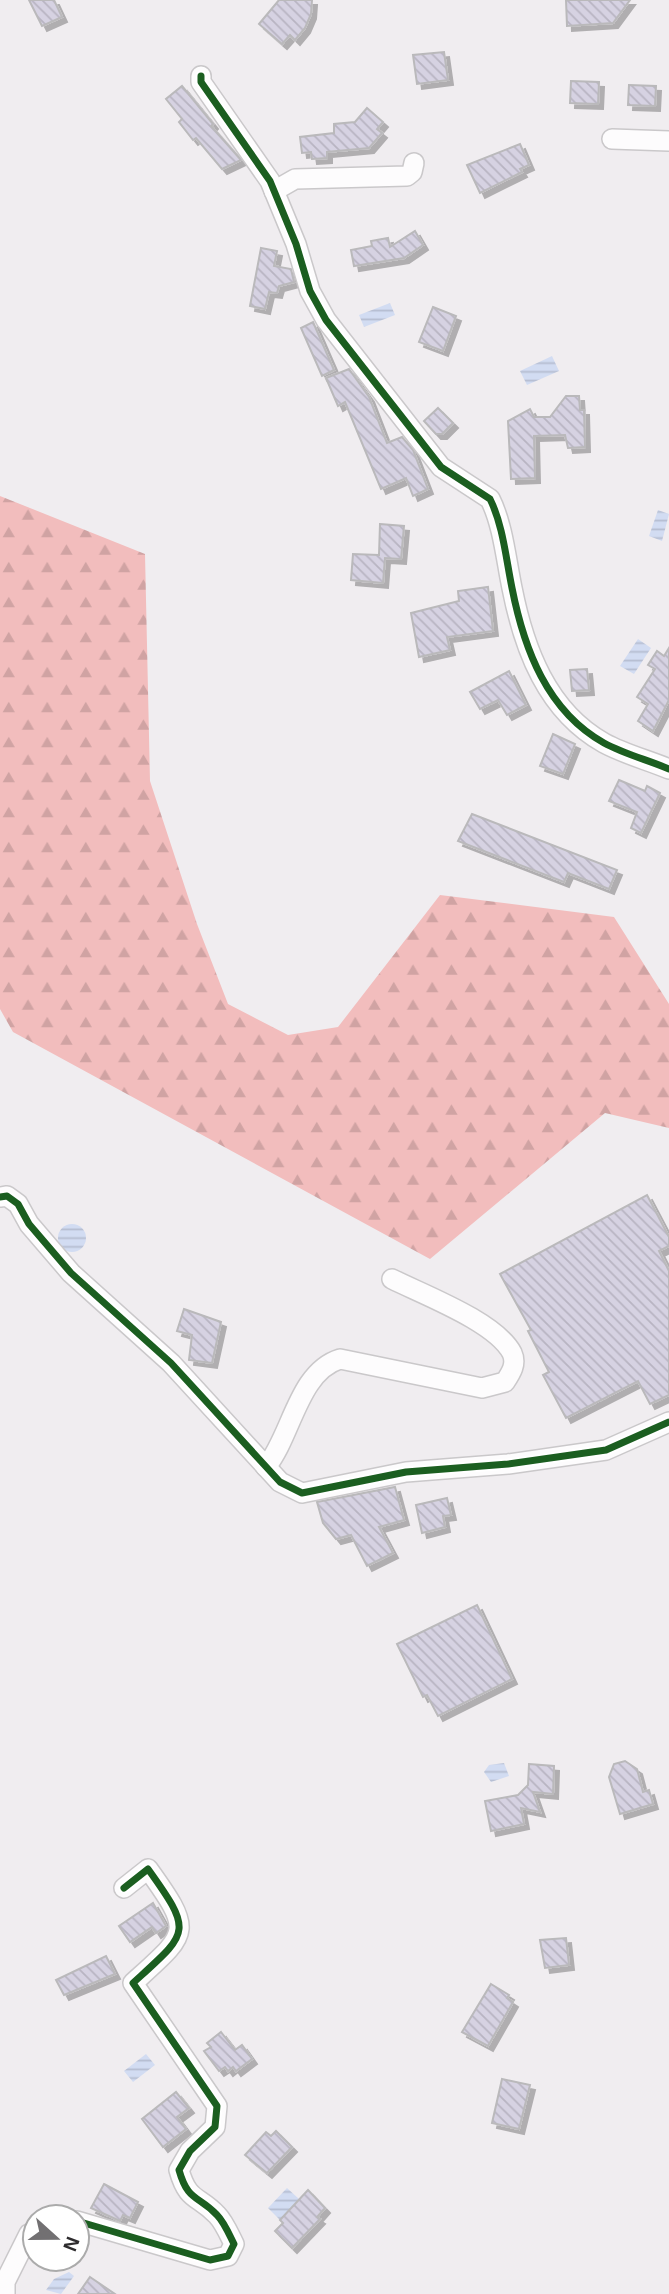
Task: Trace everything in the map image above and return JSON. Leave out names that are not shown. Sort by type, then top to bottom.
[{"type":"street","points":[[201,76],[201,82],[248,146],[274,191],[310,291],[326,320],[441,467],[490,499],[506,559],[521,634],[539,672],[566,716],[605,744],[669,768]]},
{"type":"street","points":[[612,139],[669,141]]},
{"type":"street","points":[[274,191],[295,179],[407,176],[412,172],[414,163]]},
{"type":"street","points":[[0,1197],[7,1196],[19,1204],[30,1224],[71,1273],[171,1363],[280,1482],[303,1493],[406,1472],[508,1464],[606,1450],[669,1422]]},
{"type":"street","points":[[266,1467],[279,1451],[308,1386],[325,1364],[340,1359],[482,1388],[505,1382],[514,1368],[512,1353],[492,1331],[392,1279]]},
{"type":"street","points":[[91,2225],[210,2260],[228,2256],[234,2244],[216,2214],[195,2200],[183,2185],[179,2170],[190,2151],[215,2127],[217,2106],[133,1983],[174,1946],[180,1932],[175,1907],[148,1868],[124,1888]]},
{"type":"street","points":[[5,2294],[5,2282],[21,2250]]},
{"type":"green space","points":[[0,496],[145,554],[150,781],[197,924],[228,1004],[288,1035],[338,1027],[440,895],[614,917],[669,1004],[669,1128],[605,1113],[430,1259],[13,1032],[0,1009]]},
{"type":"water","points":[[390,303],[395,315],[364,327],[359,315]]},
{"type":"water","points":[[552,356],[559,371],[527,385],[520,371]]},
{"type":"water","points":[[658,510],[669,514],[662,541],[649,536]]},
{"type":"water","points":[[638,639],[651,648],[634,674],[620,666]]},
{"type":"water","points":[[72,1224],[82,1228],[86,1238],[82,1248],[72,1252],[62,1248],[58,1238],[62,1228]]},
{"type":"water","points":[[504,1763],[509,1776],[491,1782],[484,1772],[489,1765]]},
{"type":"water","points":[[146,2054],[155,2065],[133,2082],[124,2071]]},
{"type":"water","points":[[287,2188],[299,2199],[280,2220],[268,2208]]},
{"type":"water","points":[[67,2273],[74,2276],[61,2294],[46,2290],[54,2279]]},
{"type":"building","points":[[29,0],[54,0],[62,17],[42,26]]},
{"type":"building","points":[[279,0],[312,0],[311,14],[305,28],[295,40],[290,35],[282,44],[259,24]]},
{"type":"building","points":[[566,0],[630,0],[613,23],[567,26]]},
{"type":"building","points":[[444,52],[448,80],[417,84],[413,55]]},
{"type":"building","points":[[571,81],[599,82],[598,104],[570,103]]},
{"type":"building","points":[[629,85],[656,86],[655,106],[628,105]]},
{"type":"building","points":[[182,86],[213,124],[211,126],[241,160],[222,169],[196,138],[193,140],[179,122],[182,119],[166,99]]},
{"type":"building","points":[[367,108],[383,122],[377,129],[382,133],[369,148],[327,152],[327,158],[312,159],[311,152],[302,153],[300,137],[334,133],[334,124],[355,122]]},
{"type":"building","points":[[520,144],[529,165],[520,169],[522,172],[480,193],[467,165]]},
{"type":"building","points":[[415,231],[423,245],[404,258],[354,266],[351,250],[372,246],[371,241],[388,238],[390,247]]},
{"type":"building","points":[[261,248],[277,251],[274,266],[291,269],[294,282],[279,286],[277,293],[269,292],[265,309],[250,306]]},
{"type":"building","points":[[433,307],[456,316],[443,351],[419,342]]},
{"type":"building","points":[[313,322],[334,370],[322,376],[301,328]]},
{"type":"building","points":[[349,369],[369,397],[387,443],[402,437],[413,450],[428,489],[413,496],[406,478],[381,489],[345,402],[338,406],[326,378]]},
{"type":"building","points":[[566,396],[579,396],[580,410],[584,410],[585,447],[568,448],[565,435],[534,436],[535,478],[511,479],[508,421],[530,409],[534,417],[550,417]]},
{"type":"building","points":[[438,408],[453,423],[442,434],[436,434],[424,421]]},
{"type":"building","points":[[380,524],[404,526],[401,559],[385,558],[383,583],[351,580],[353,554],[379,555]]},
{"type":"building","points":[[488,587],[493,631],[447,637],[450,650],[419,657],[411,613],[459,601],[458,591]]},
{"type":"building","points":[[669,648],[669,700],[653,731],[638,721],[648,704],[637,697],[655,669],[648,665],[657,651],[664,656]]},
{"type":"building","points":[[587,669],[589,690],[572,691],[570,670]]},
{"type":"building","points":[[509,671],[526,705],[507,715],[498,700],[480,709],[470,692]]},
{"type":"building","points":[[553,734],[575,744],[563,774],[540,766]]},
{"type":"building","points":[[619,780],[645,791],[647,786],[660,793],[641,833],[631,828],[637,812],[609,801]]},
{"type":"building","points":[[472,814],[617,870],[609,889],[568,873],[564,882],[458,841]]},
{"type":"building","points":[[647,1195],[669,1237],[669,1246],[659,1251],[669,1271],[669,1395],[650,1404],[638,1381],[566,1418],[543,1375],[549,1372],[528,1331],[531,1330],[500,1274]]},
{"type":"building","points":[[184,1309],[221,1322],[212,1363],[189,1360],[192,1335],[177,1331]]},
{"type":"building","points":[[395,1487],[404,1520],[379,1527],[393,1553],[367,1566],[351,1535],[336,1539],[323,1523],[317,1502]]},
{"type":"building","points":[[447,1498],[451,1515],[443,1516],[445,1527],[422,1533],[416,1505]]},
{"type":"building","points":[[477,1605],[512,1679],[438,1716],[427,1695],[423,1697],[397,1644]]},
{"type":"building","points":[[625,1761],[637,1769],[643,1792],[649,1790],[653,1804],[620,1814],[609,1777],[614,1764]]},
{"type":"building","points":[[529,1764],[554,1766],[553,1794],[533,1792],[540,1812],[521,1808],[524,1824],[491,1831],[485,1801],[518,1795],[528,1785]]},
{"type":"building","points":[[153,1903],[166,1926],[156,1933],[152,1927],[130,1942],[119,1926]]},
{"type":"building","points":[[566,1938],[569,1965],[545,1968],[540,1940]]},
{"type":"building","points":[[106,1956],[115,1974],[64,1995],[56,1980]]},
{"type":"building","points":[[491,1984],[509,1995],[507,1998],[513,2002],[488,2046],[462,2032]]},
{"type":"building","points":[[221,2032],[235,2050],[242,2045],[252,2059],[236,2071],[233,2067],[228,2071],[225,2067],[219,2071],[204,2051],[211,2047],[207,2043]]},
{"type":"building","points":[[502,2079],[530,2085],[519,2129],[492,2123]]},
{"type":"building","points":[[176,2092],[189,2108],[177,2117],[186,2129],[163,2147],[142,2119]]},
{"type":"building","points":[[276,2131],[292,2147],[267,2173],[245,2155],[266,2132],[271,2136]]},
{"type":"building","points":[[104,2184],[138,2202],[130,2218],[123,2215],[120,2221],[91,2208]]},
{"type":"building","points":[[308,2190],[325,2208],[317,2217],[320,2219],[292,2248],[275,2231],[283,2223],[280,2220]]},
{"type":"building","points":[[90,2277],[115,2294],[78,2294]]},
{"type":"cycle path","points":[[201,76],[201,82],[270,181],[296,244],[310,291],[326,320],[441,467],[490,499],[501,531],[523,633],[531,655],[553,696],[584,730],[604,743],[669,769]]},
{"type":"cycle path","points":[[0,1197],[7,1196],[18,1204],[29,1224],[71,1273],[171,1363],[280,1482],[302,1493],[406,1472],[508,1464],[606,1450],[669,1422]]},
{"type":"cycle path","points":[[91,2225],[210,2260],[228,2256],[234,2244],[220,2218],[186,2188],[179,2170],[190,2151],[215,2127],[217,2106],[133,1983],[174,1941],[179,1931],[178,1920],[173,1907],[148,1869],[124,1888]]}]
